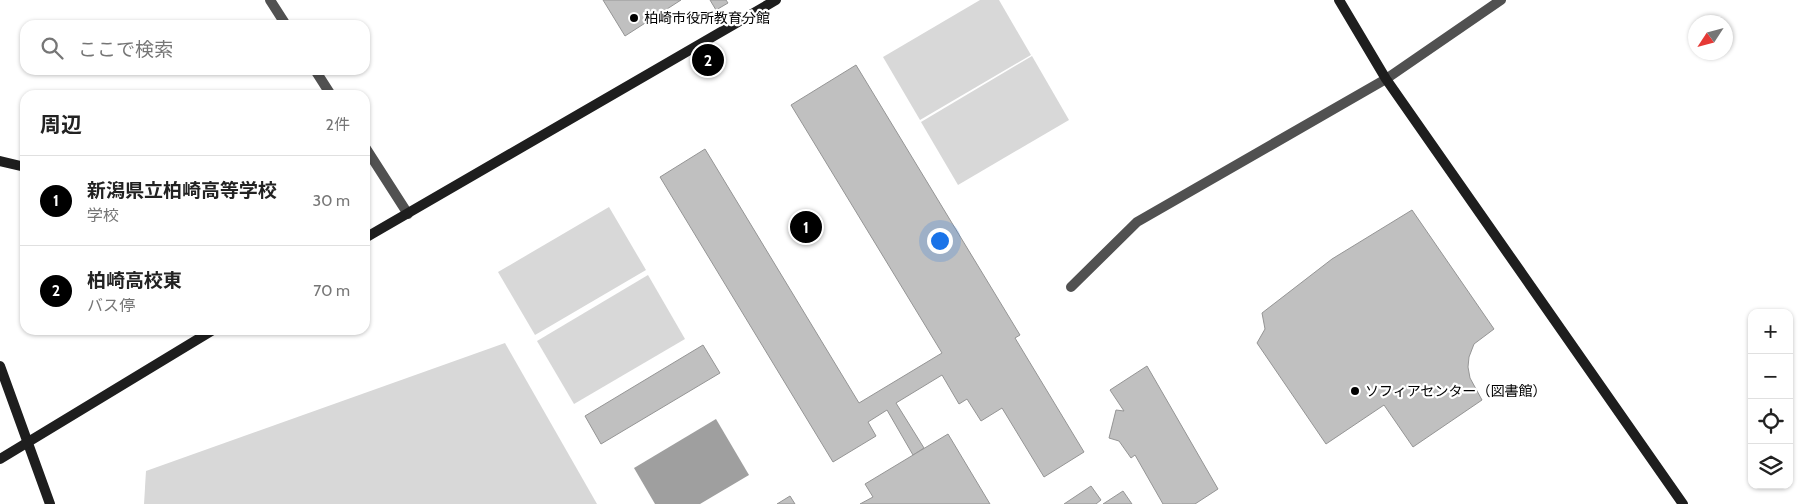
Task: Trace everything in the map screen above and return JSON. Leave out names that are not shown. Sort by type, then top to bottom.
[{"type":"street","points":[[270,0],[283,20]]},
{"type":"street","points":[[370,235],[776,0]]},
{"type":"street","points":[[1339,0],[1386,79],[1683,504]]},
{"type":"street","points":[[1072,287],[1137,222],[1386,79],[1501,0]]},
{"type":"street","points":[[318,75],[328,90]]},
{"type":"street","points":[[370,155],[408,214]]},
{"type":"street","points":[[0,161],[20,166]]},
{"type":"street","points":[[0,459],[205,335]]},
{"type":"street","points":[[0,366],[50,504]]},
{"type":"shaded area","points":[[980,0],[999,0],[1031,55],[920,120],[883,57]]},
{"type":"shaded area","points":[[1032,56],[1069,120],[958,185],[921,122]]},
{"type":"shaded area","points":[[609,207],[646,270],[535,335],[498,272]]},
{"type":"shaded area","points":[[648,275],[685,339],[574,404],[537,341]]},
{"type":"shaded area","points":[[505,343],[597,504],[144,504],[146,471]]},
{"type":"shaded area","points":[[716,419],[749,475],[700,504],[655,504],[634,468]]},
{"type":"building","name":"柏崎市役所教育分館","points":[[603,0],[681,0],[625,36]]},
{"type":"building","points":[[710,0],[726,0],[728,3],[716,10]]},
{"type":"building","points":[[856,65],[1020,335],[1015,338],[1084,452],[1044,477],[1002,408],[981,421],[967,399],[959,404],[942,375],[896,403],[924,448],[913,455],[887,410],[868,422],[876,436],[833,462],[660,177],[705,149],[859,403],[942,353],[791,105]]},
{"type":"building","points":[[1412,210],[1494,329],[1474,344],[1469,357],[1470,378],[1482,400],[1413,447],[1384,405],[1326,444],[1257,343],[1265,329],[1262,313],[1332,259]]},
{"type":"building","points":[[703,345],[720,373],[601,444],[585,416]]},
{"type":"building","points":[[1147,366],[1218,489],[1195,504],[1163,504],[1135,455],[1131,458],[1119,441],[1109,438],[1116,410],[1124,411],[1110,390]]},
{"type":"building","points":[[948,434],[990,504],[860,504],[873,497],[865,484]]},
{"type":"building","points":[[1091,486],[1101,500],[1096,504],[1064,504]]},
{"type":"building","points":[[1123,491],[1132,504],[1103,504]]},
{"type":"building","points":[[790,496],[795,504],[777,504]]},
{"type":"place","name":"柏崎市役所教育分館","points":[[634,18]]},
{"type":"place","name":"柏崎高校東","points":[[708,60]]},
{"type":"place","name":"新潟県立柏崎高等学校","points":[[806,227]]},
{"type":"place","name":"ソフィアセンター（図書館）","points":[[1355,391]]}]
